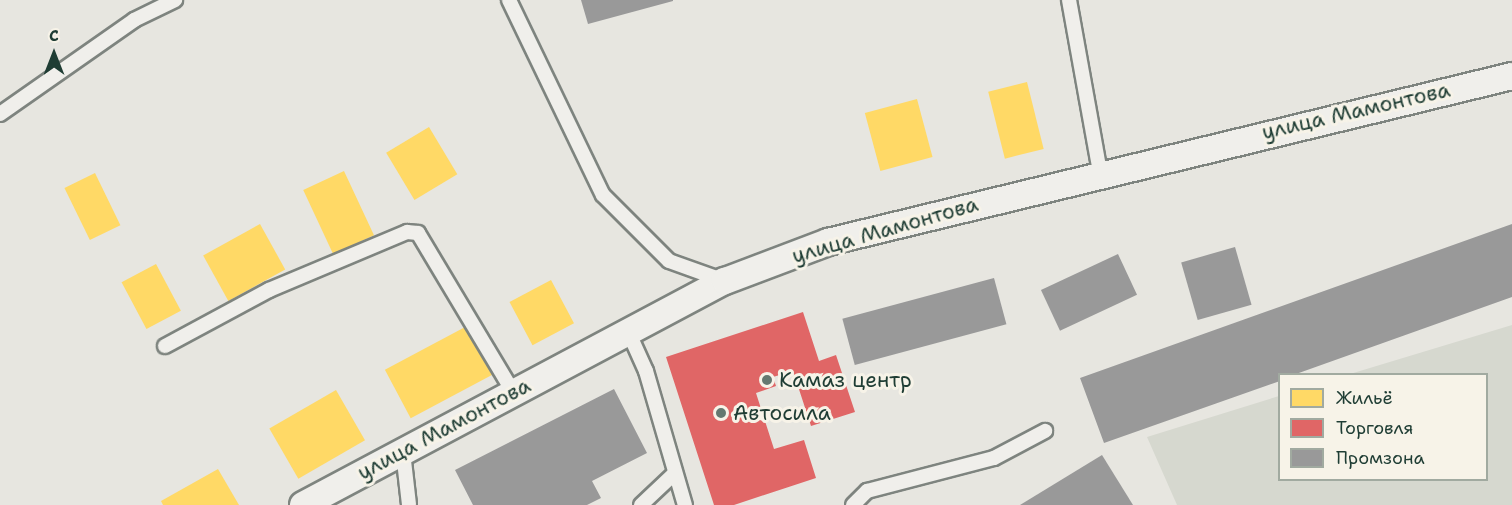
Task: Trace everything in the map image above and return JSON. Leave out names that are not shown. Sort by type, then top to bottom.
[{"type":"street","name":"улица Мамонтова","points":[[303,505],[725,281],[828,242],[1100,172],[1512,76]]},
{"type":"lane","points":[[0,114],[134,20],[175,0]]},
{"type":"lane","points":[[509,0],[603,195],[669,261],[725,281]]},
{"type":"lane","points":[[1069,0],[1100,172]]},
{"type":"lane","points":[[165,346],[269,291],[406,232],[418,234],[513,392]]},
{"type":"lane","points":[[628,331],[685,505]]},
{"type":"lane","points":[[853,505],[867,491],[994,458],[1045,431]]},
{"type":"lane","points":[[403,452],[409,505]]},
{"type":"lane","points":[[641,505],[675,473]]},
{"type":"shaded area","points":[[1512,325],[1512,505],[1177,505],[1147,437],[1278,396],[1278,481],[1488,481],[1488,373],[1353,373]]},
{"type":"building: Жильё","points":[[1027,82],[1044,149],[1005,159],[988,92]]},
{"type":"building: Жильё","points":[[917,99],[933,157],[880,171],[865,113]]},
{"type":"building: Жильё","points":[[429,127],[457,174],[414,200],[386,153]]},
{"type":"building: Жильё","points":[[344,171],[374,235],[333,254],[303,190]]},
{"type":"building: Жильё","points":[[95,173],[120,225],[90,240],[64,188]]},
{"type":"building: Жильё","points":[[260,224],[285,269],[228,301],[203,256]]},
{"type":"building: Жильё","points":[[156,264],[181,311],[146,329],[122,282]]},
{"type":"building: Жильё","points":[[551,280],[574,323],[533,345],[510,302]]},
{"type":"building: Жильё","points":[[467,326],[493,375],[411,418],[385,370]]},
{"type":"building: Жильё","points":[[336,390],[365,440],[298,479],[269,428]]},
{"type":"building: Жильё","points":[[218,469],[239,505],[163,505],[161,501]]},
{"type":"building: Торговля","points":[[803,312],[819,361],[836,355],[855,412],[811,426],[793,371],[773,377],[776,386],[756,393],[774,449],[804,440],[816,478],[734,505],[714,505],[666,357]]},
{"type":"building: Промзона","points":[[581,0],[673,0],[673,1],[588,24]]},
{"type":"building: Промзона","points":[[1512,224],[1512,297],[1299,373],[1278,373],[1278,382],[1104,443],[1080,378]]},
{"type":"building: Промзона","points":[[1235,247],[1252,305],[1198,320],[1181,262]]},
{"type":"building: Промзона","points":[[1118,254],[1137,295],[1060,331],[1041,290]]},
{"type":"building: Промзона","points":[[994,278],[1006,324],[855,365],[842,319]]},
{"type":"building: Промзона","points":[[614,389],[647,453],[592,481],[601,498],[587,505],[473,505],[455,470]]},
{"type":"building: Промзона","points":[[1102,455],[1133,505],[1020,505]]},
{"type":"place","name":"Камаз центр","points":[[767,380]]},
{"type":"place","name":"Автосила","points":[[721,413]]}]
